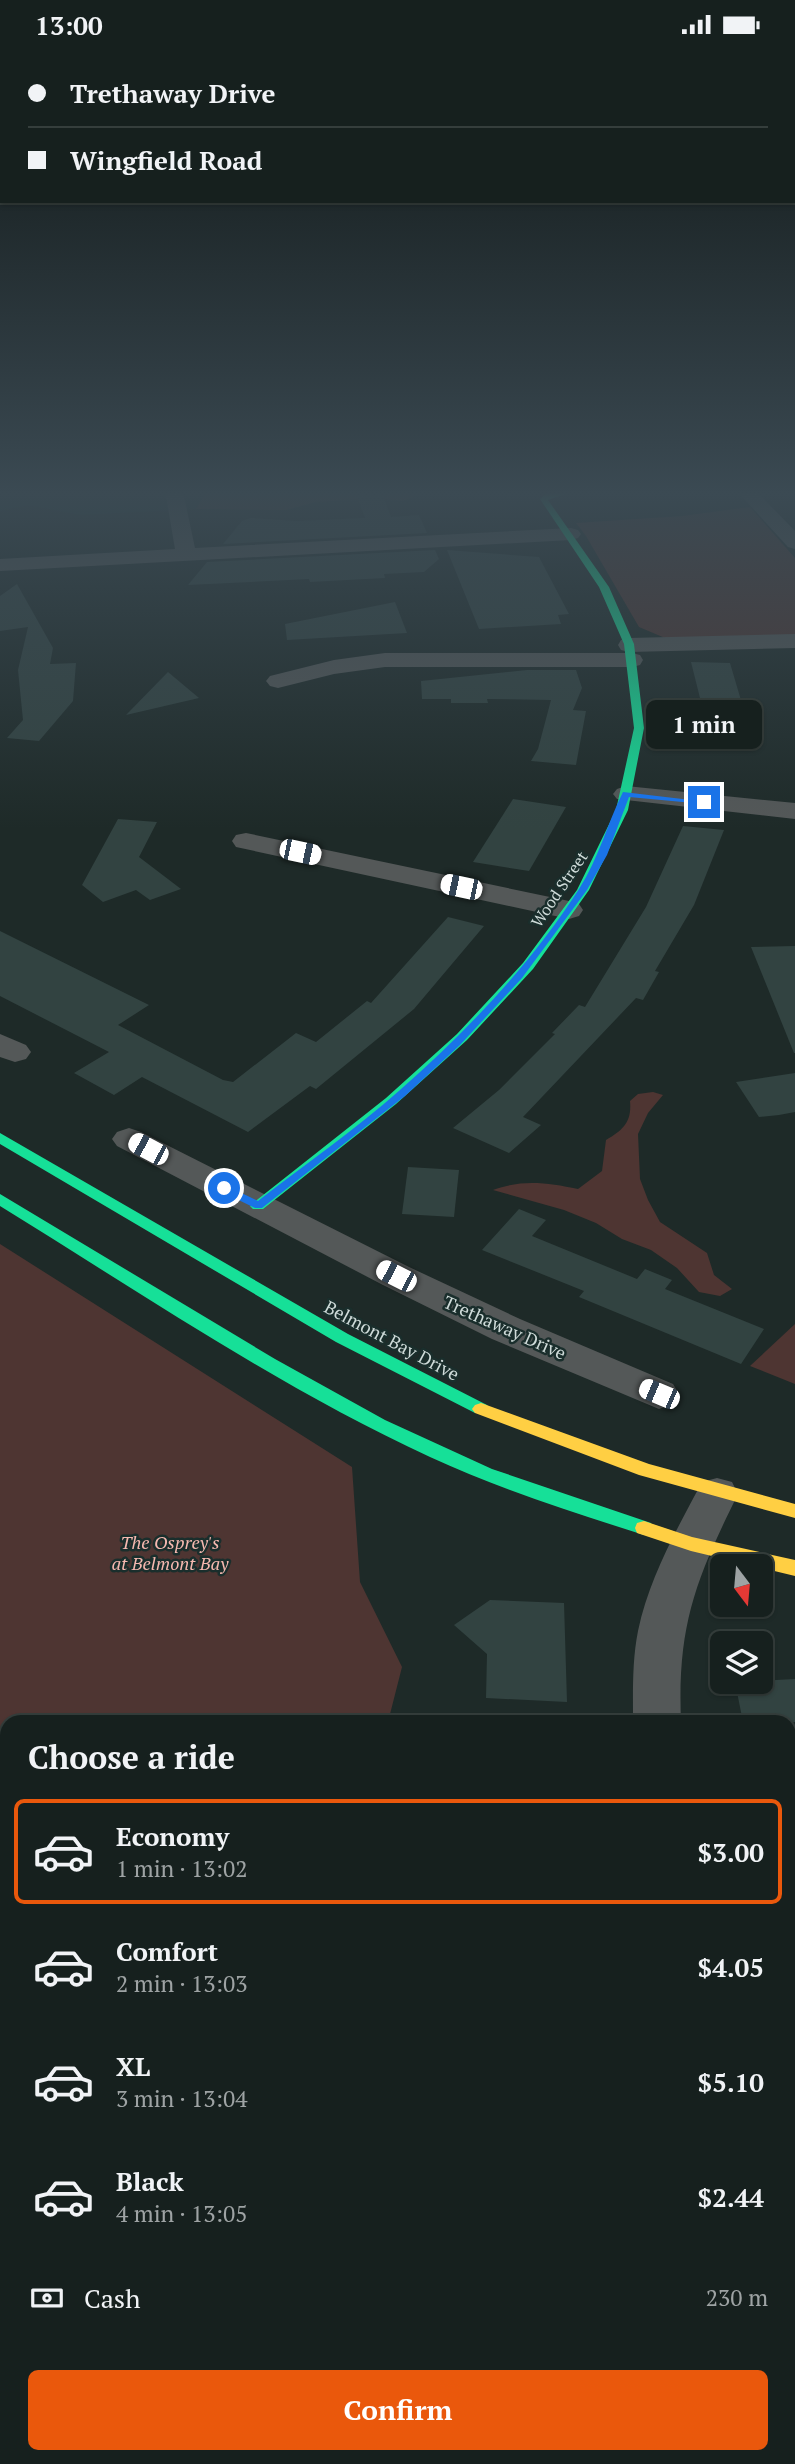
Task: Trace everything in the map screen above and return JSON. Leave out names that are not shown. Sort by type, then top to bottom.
[{"type":"street","name":"Wood Street","points":[[258,1206],[402,1094],[457,1043],[519,977],[569,910],[602,855],[626,794],[638,744],[639,720],[631,652],[611,604]]},
{"type":"street","points":[[278,681],[334,667],[385,660],[631,652],[795,641]]},
{"type":"street","points":[[626,794],[795,811]]},
{"type":"street","points":[[246,841],[569,910]]},
{"type":"street","name":"Belmont Bay Drive","points":[[0,1138],[393,1366],[497,1415],[656,1475],[717,1494],[795,1511]]},
{"type":"street","name":"Trethaway Drive","points":[[129,1139],[396,1276],[506,1329],[659,1394]]},
{"type":"street","points":[[0,1199],[291,1376],[436,1452],[543,1494],[691,1544],[795,1568]]},
{"type":"street","points":[[657,1715],[656,1680],[661,1631],[691,1544],[717,1494]]},
{"type":"green space","points":[[625,604],[795,604],[795,636],[665,638],[639,627]]},
{"type":"green space","points":[[653,1092],[663,1095],[648,1113],[638,1134],[640,1179],[660,1222],[707,1253],[714,1275],[732,1289],[720,1296],[699,1292],[677,1268],[651,1250],[622,1239],[596,1223],[564,1210],[493,1190],[515,1184],[536,1183],[578,1189],[602,1171],[606,1140],[625,1125],[630,1101],[638,1094]]},
{"type":"green space","name":"The Osprey's at Belmont Bay","points":[[0,1244],[352,1467],[360,1582],[402,1667],[390,1715],[0,1715]]},
{"type":"green space","points":[[795,1324],[795,1384],[750,1366]]},
{"type":"building","points":[[0,604],[28,604],[53,648],[50,664],[76,663],[73,701],[39,741],[7,738],[23,720],[18,670],[28,627],[0,631]]},
{"type":"building","points":[[396,604],[407,633],[287,640],[285,624]]},
{"type":"building","points":[[469,604],[564,604],[569,614],[558,615],[561,624],[479,629]]},
{"type":"building","points":[[691,662],[730,663],[743,707],[732,707],[734,714],[704,714]]},
{"type":"building","points":[[527,670],[576,670],[582,688],[573,710],[586,711],[576,765],[531,761],[538,749],[551,700],[487,699],[488,703],[451,703],[451,699],[422,699],[421,681]]},
{"type":"building","points":[[168,672],[199,698],[126,715]]},
{"type":"building","points":[[513,799],[566,807],[529,871],[473,862]]},
{"type":"building","points":[[118,819],[157,822],[139,857],[181,889],[150,900],[136,890],[103,902],[82,885]]},
{"type":"building","points":[[683,826],[724,830],[694,905],[655,971],[659,972],[643,1000],[636,998],[523,1117],[541,1125],[509,1153],[453,1128],[499,1090],[555,1034],[552,1033],[579,1005],[585,1007],[646,907]]},
{"type":"building","points":[[448,917],[484,926],[414,1009],[316,1089],[310,1086],[248,1132],[142,1077],[114,1095],[74,1073],[109,1052],[0,996],[0,931],[149,1005],[118,1025],[223,1080],[233,1082],[296,1033],[316,1042],[367,1001],[371,1003]]},
{"type":"building","points":[[795,946],[795,1053],[794,1053],[751,947]]},
{"type":"building","points":[[795,1073],[795,1112],[779,1115],[759,1117],[736,1082]]},
{"type":"building","points":[[408,1167],[459,1170],[454,1217],[402,1214]]},
{"type":"building","points":[[519,1209],[546,1220],[532,1236],[637,1279],[645,1269],[672,1280],[665,1289],[764,1329],[741,1364],[579,1297],[584,1291],[482,1250]]},
{"type":"building","points":[[490,1600],[564,1603],[567,1702],[486,1698],[487,1654],[454,1625]]},
{"type":"building","points":[[795,1679],[795,1715],[742,1715],[737,1694],[773,1694],[773,1680]]},
{"type":"traffic: fast","points":[[258,1206],[391,1101],[462,1037],[528,966],[583,890],[622,810],[639,728],[629,644],[611,604]]},
{"type":"traffic: fast","points":[[0,1138],[342,1338],[481,1409]]},
{"type":"traffic: fast","points":[[0,1199],[269,1364],[379,1424],[486,1474],[644,1528]]},
{"type":"traffic: slow","points":[[481,1409],[645,1470],[795,1511]]},
{"type":"traffic: slow","points":[[644,1528],[691,1544],[795,1568]]},
{"type":"route","points":[[224,1188],[258,1206],[402,1094],[457,1043],[519,977],[583,890],[618,821],[626,794],[704,802]]}]
